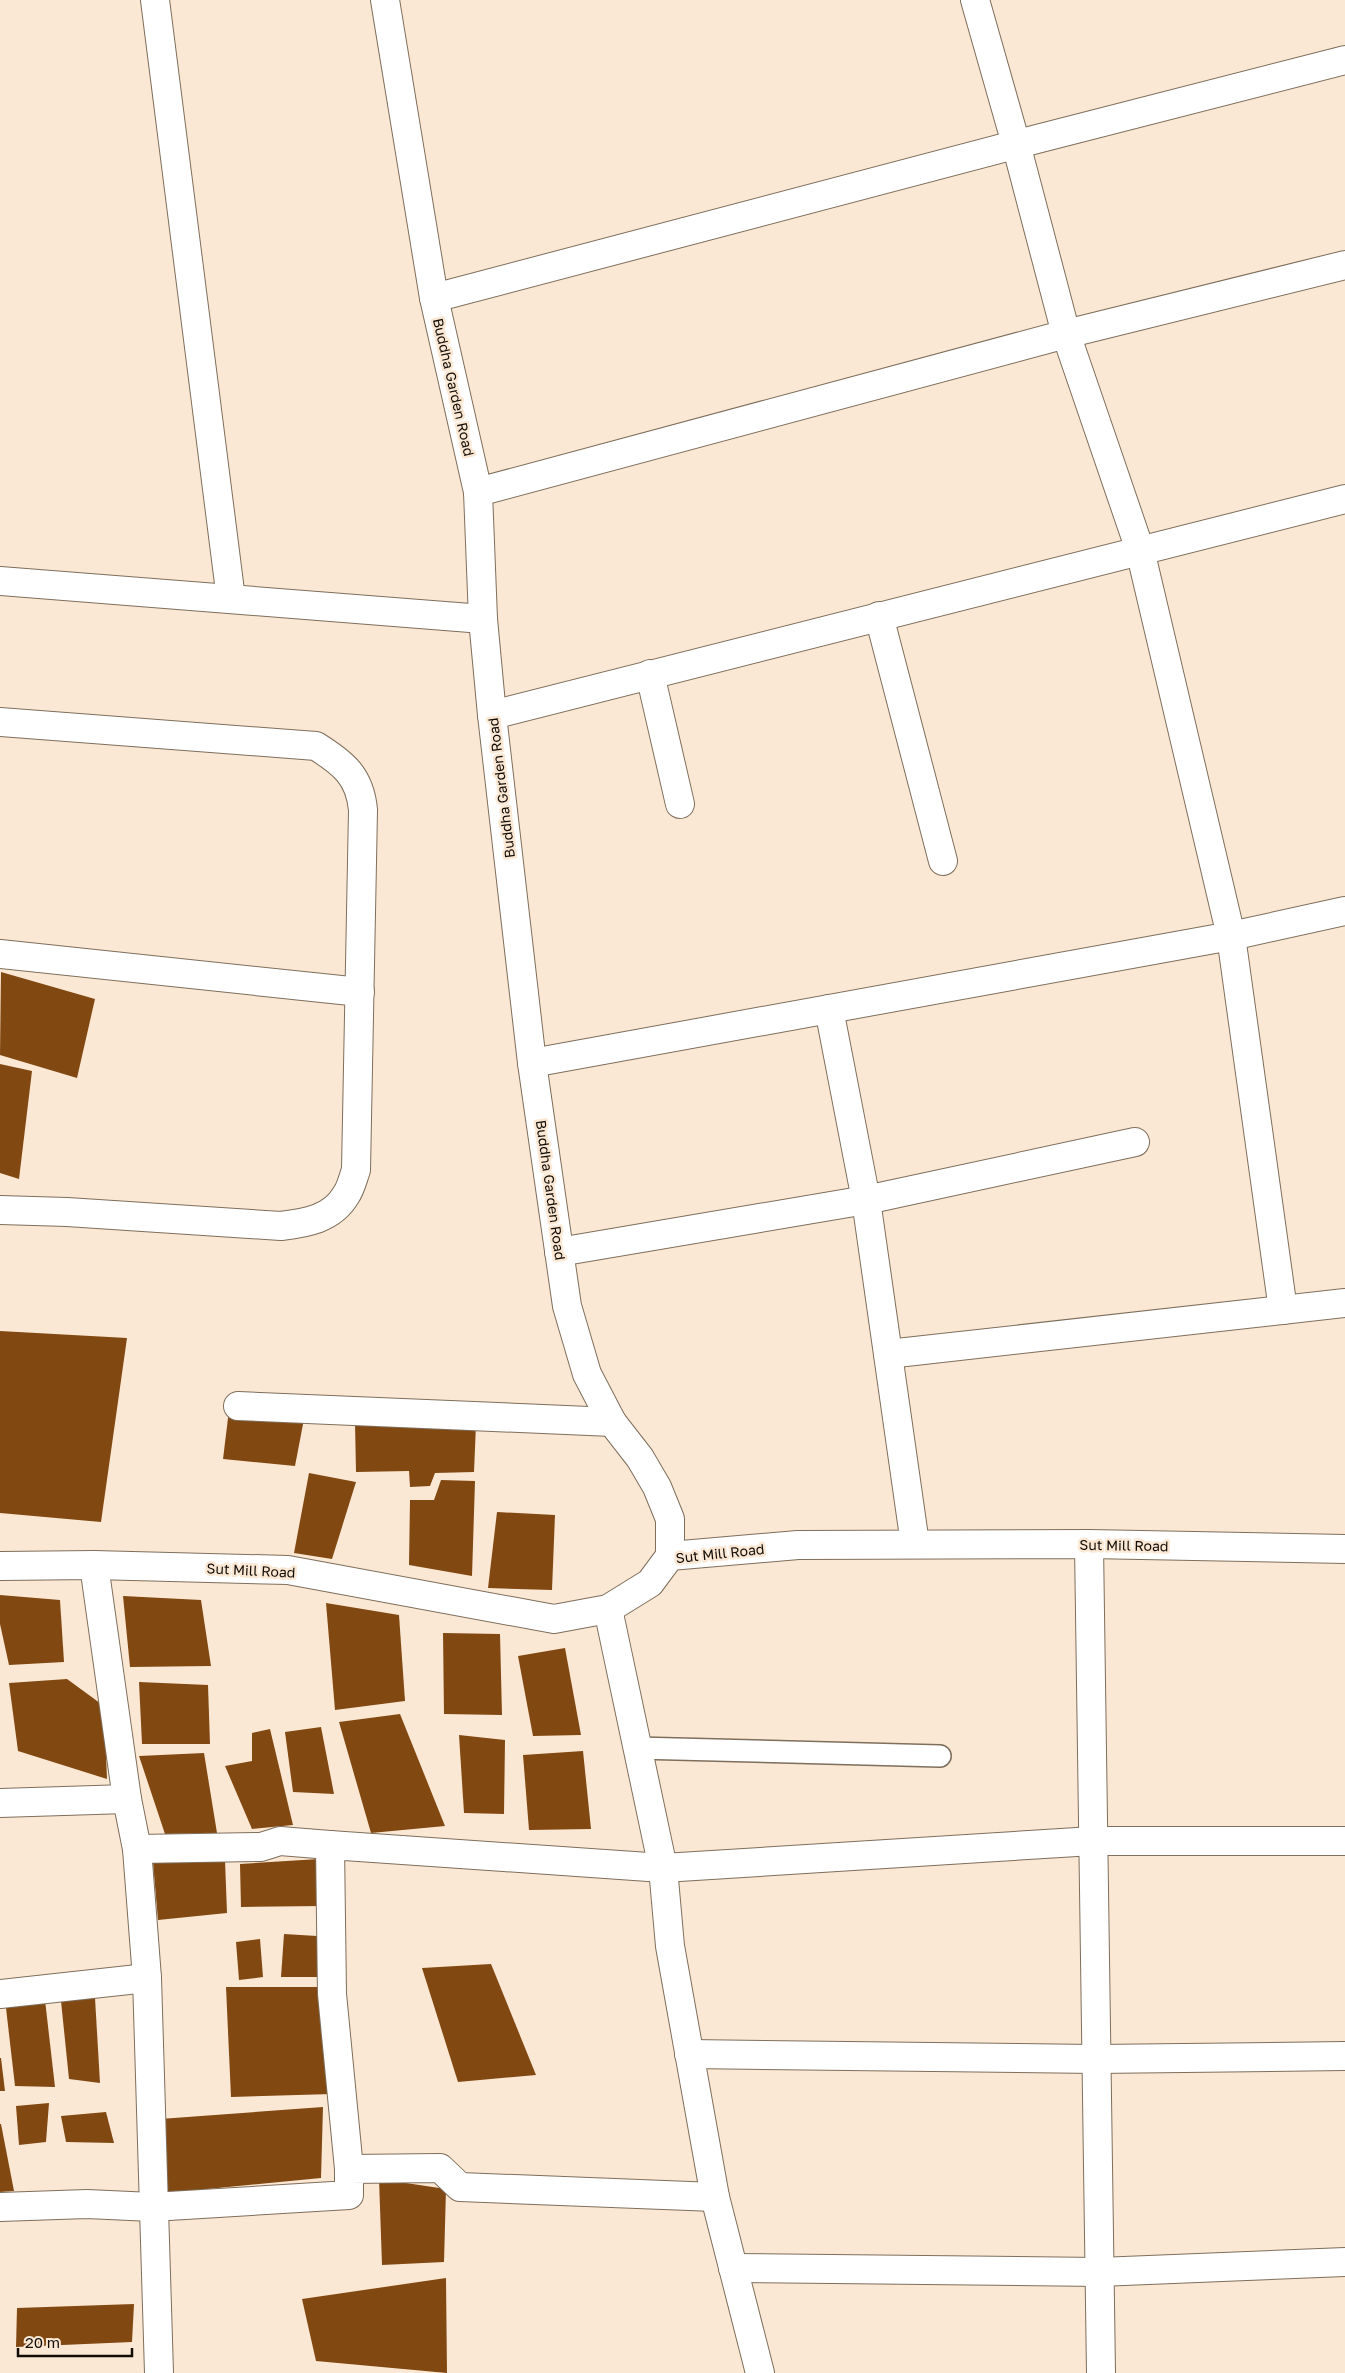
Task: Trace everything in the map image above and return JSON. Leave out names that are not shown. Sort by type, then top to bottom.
[{"type":"street","points":[[155,0],[231,599]]},
{"type":"street","name":"Buddha Garden Road","points":[[385,0],[434,298],[478,492],[484,619],[492,715],[532,1063],[567,1306],[586,1374],[612,1422],[640,1458],[657,1487],[670,1519],[670,1556]]},
{"type":"street","points":[[974,0],[1016,144],[1066,334],[1140,550],[1231,936],[1283,1310]]},
{"type":"street","points":[[434,298],[1016,144],[1345,60]]},
{"type":"street","points":[[478,492],[1066,334],[1345,265]]},
{"type":"street","points":[[492,715],[1345,498]]},
{"type":"street","points":[[0,581],[484,619]]},
{"type":"street","points":[[879,616],[943,861]]},
{"type":"street","points":[[650,674],[680,804]]},
{"type":"street","points":[[0,722],[316,746],[338,760],[354,778],[362,793],[363,810],[356,1170],[346,1196],[331,1212],[311,1222],[281,1226],[67,1212],[0,1210]]},
{"type":"street","points":[[532,1063],[1231,936],[1345,911]]},
{"type":"street","points":[[0,954],[360,992]]},
{"type":"street","points":[[829,1009],[866,1200],[915,1544]]},
{"type":"street","points":[[560,1252],[866,1200],[1135,1142]]},
{"type":"street","points":[[888,1354],[1345,1303]]},
{"type":"street","points":[[238,1406],[612,1422]]},
{"type":"street","points":[[1089,1544],[1101,2373]]},
{"type":"street","name":"Sut Mill Road","points":[[0,1566],[94,1565],[288,1570],[554,1618],[608,1609],[650,1583],[670,1556],[798,1545],[1089,1544],[1345,1549]]},
{"type":"street","points":[[94,1565],[126,1799],[137,1849],[147,1978],[152,2207],[159,2373]]},
{"type":"street","points":[[608,1609],[663,1868],[670,1946],[715,2197],[760,2373]]},
{"type":"street","points":[[0,1803],[126,1799]]},
{"type":"street","points":[[137,1849],[261,1848],[280,1842],[663,1868],[1093,1841],[1345,1841]]},
{"type":"street","points":[[0,2207],[87,2204],[152,2207],[349,2195],[349,2169],[332,1994],[330,1845]]},
{"type":"street","points":[[0,1994],[147,1978]]},
{"type":"street","points":[[688,2054],[1096,2059],[1345,2056]]},
{"type":"street","points":[[349,2169],[440,2168],[460,2187],[715,2197]]},
{"type":"street","points":[[733,2268],[1099,2272],[1345,2262]]},
{"type":"lane","points":[[637,1748],[940,1756]]},
{"type":"building","points":[[1,972],[95,999],[77,1078],[0,1055]]},
{"type":"building","points":[[0,1064],[32,1071],[19,1179],[0,1173]]},
{"type":"building","points":[[0,1331],[127,1338],[101,1522],[0,1513]]},
{"type":"building","points":[[229,1410],[304,1419],[295,1466],[223,1459]]},
{"type":"building","points":[[355,1423],[476,1424],[474,1472],[435,1473],[430,1486],[410,1487],[409,1471],[356,1472]]},
{"type":"building","points":[[309,1473],[356,1482],[332,1559],[294,1553]]},
{"type":"building","points":[[441,1480],[475,1481],[472,1576],[409,1565],[410,1500],[434,1500]]},
{"type":"building","points":[[497,1512],[555,1515],[552,1590],[488,1588]]},
{"type":"building","points":[[0,1595],[60,1600],[64,1662],[9,1665],[0,1624]]},
{"type":"building","points":[[123,1596],[201,1600],[211,1666],[130,1667]]},
{"type":"building","points":[[326,1603],[399,1615],[405,1701],[335,1710]]},
{"type":"building","points":[[443,1633],[500,1634],[502,1715],[444,1714]]},
{"type":"building","points":[[565,1648],[581,1735],[533,1736],[518,1656]]},
{"type":"building","points":[[67,1679],[104,1706],[107,1779],[18,1751],[9,1683]]},
{"type":"building","points":[[139,1682],[208,1685],[210,1744],[142,1744]]},
{"type":"building","points":[[400,1714],[445,1826],[371,1833],[339,1722]]},
{"type":"building","points":[[321,1727],[334,1794],[293,1792],[285,1732]]},
{"type":"building","points":[[270,1729],[293,1825],[252,1829],[225,1766],[252,1761],[252,1733]]},
{"type":"building","points":[[459,1735],[505,1740],[504,1814],[464,1813]]},
{"type":"building","points":[[583,1751],[591,1829],[529,1830],[523,1755]]},
{"type":"building","points":[[204,1753],[217,1833],[165,1834],[139,1756]]},
{"type":"building","points":[[319,1859],[322,1906],[241,1907],[240,1864]]},
{"type":"building","points":[[225,1860],[227,1913],[158,1920],[153,1862]]},
{"type":"building","points":[[284,1934],[317,1936],[317,1977],[281,1977]]},
{"type":"building","points":[[260,1939],[263,1977],[239,1980],[236,1942]]},
{"type":"building","points":[[491,1964],[536,2075],[458,2082],[422,1968]]},
{"type":"building","points":[[226,1987],[322,1987],[332,2094],[231,2097]]},
{"type":"building","points":[[95,1998],[100,2083],[69,2079],[61,2001]]},
{"type":"building","points":[[45,2000],[55,2087],[15,2086],[6,2008]]},
{"type":"building","points":[[1,2058],[5,2091],[0,2091]]},
{"type":"building","points":[[49,2103],[46,2142],[19,2145],[16,2106]]},
{"type":"building","points":[[323,2107],[321,2178],[167,2193],[160,2119]]},
{"type":"building","points":[[106,2112],[114,2143],[66,2142],[61,2116]]},
{"type":"building","points":[[1,2124],[14,2191],[0,2192]]},
{"type":"building","points":[[379,2179],[446,2189],[444,2262],[382,2265]]},
{"type":"building","points":[[446,2278],[447,2373],[316,2361],[302,2299]]},
{"type":"building","points":[[134,2304],[132,2342],[16,2347],[17,2308]]}]
